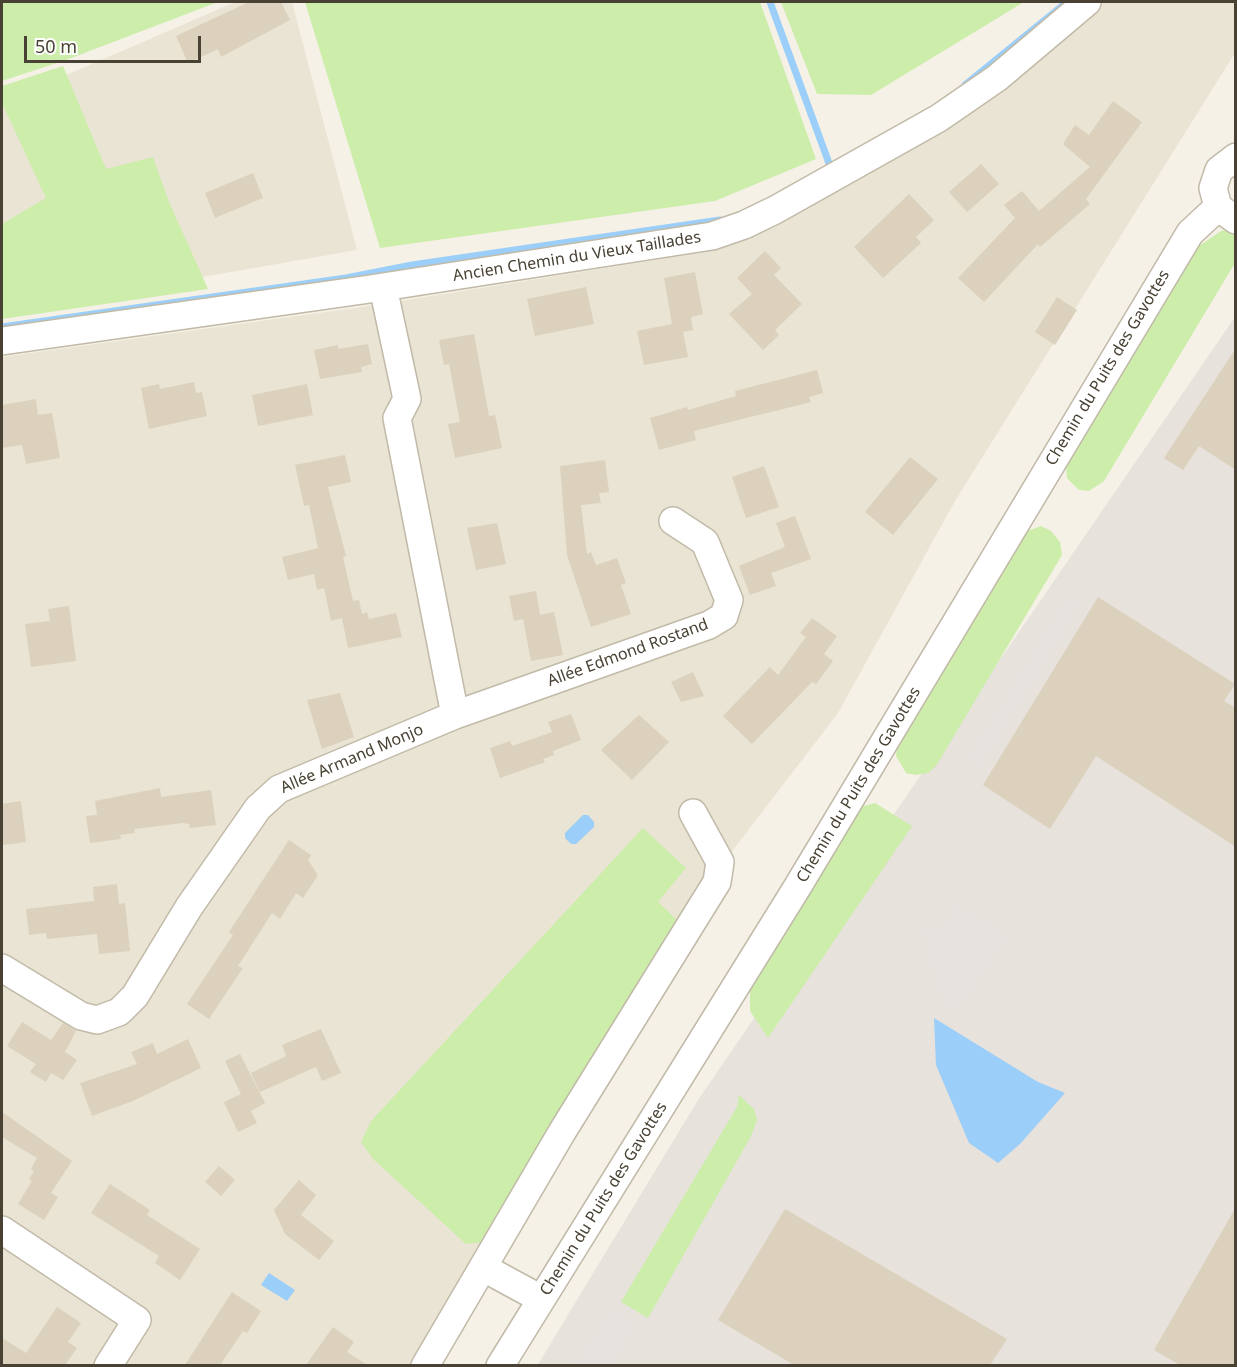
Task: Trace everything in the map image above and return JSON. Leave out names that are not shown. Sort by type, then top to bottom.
[{"type":"street","name":"Ancien Chemin du Vieux Taillades","points":[[2,341],[712,236],[744,225],[838,176],[939,118],[997,78],[1087,2]]},
{"type":"street","points":[[1227,213],[1214,198],[1215,178],[1225,163],[1236,157]]},
{"type":"street","name":"Chemin du Puits des Gavottes","points":[[500,1365],[798,886],[1190,233],[1227,213]]},
{"type":"street","points":[[383,286],[407,399],[397,418],[455,715]]},
{"type":"street","name":"Allée Edmond Rostand","points":[[455,715],[709,625],[724,616],[729,600],[705,542],[673,521]]},
{"type":"street","name":"Allée Armand Monjo","points":[[2,968],[81,1016],[97,1020],[119,1012],[135,996],[189,907],[258,808],[279,789],[455,715]]},
{"type":"street","points":[[425,1365],[562,1132],[717,882],[720,862],[693,813]]},
{"type":"street","points":[[2,1230],[137,1320],[108,1365]]},
{"type":"street","points":[[484,1268],[541,1299]]},
{"type":"shaded area","points":[[235,2],[292,2],[357,250],[2,312],[2,96],[69,74]]},
{"type":"shaded area","points":[[1101,2],[1235,2],[1235,53],[955,501],[838,713],[707,884],[415,1365],[2,1365],[2,357],[369,306],[700,253],[775,227],[947,122],[1049,48]]},
{"type":"shaded area","points":[[1235,317],[1235,1365],[537,1366],[698,1100]]},
{"type":"shaded area","points":[[1068,591],[1085,602],[982,770],[964,759]]},
{"type":"shaded area","points":[[955,902],[1012,934],[958,1017],[939,1004],[917,917],[942,930]]},
{"type":"shaded area","points":[[610,1304],[640,1323],[613,1365],[572,1365]]},
{"type":"green space","points":[[2,2],[218,2],[66,60],[2,81]]},
{"type":"green space","points":[[305,2],[760,2],[816,159],[715,201],[380,248]]},
{"type":"green space","points":[[781,2],[1024,2],[871,95],[817,94]]},
{"type":"green space","points":[[63,66],[106,169],[153,157],[169,202],[208,289],[2,319],[2,224],[46,198],[2,103],[2,86]]},
{"type":"green space","points":[[1230,230],[1235,236],[1235,263],[1104,481],[1089,491],[1079,490],[1067,478],[1066,465],[1075,443],[1199,246],[1221,231]]},
{"type":"green space","points":[[1041,526],[1051,531],[1060,542],[1062,555],[936,766],[928,773],[915,775],[906,773],[896,756],[898,739],[1025,532]]},
{"type":"green space","points":[[875,803],[912,826],[768,1038],[750,1011],[750,991],[861,807]]},
{"type":"green space","points":[[643,828],[686,868],[658,902],[678,921],[484,1242],[466,1244],[374,1160],[361,1142],[371,1121]]},
{"type":"green space","points":[[739,1095],[754,1109],[757,1120],[751,1136],[648,1318],[621,1302],[737,1107]]},
{"type":"water","points":[[583,815],[588,815],[594,822],[594,827],[576,844],[571,844],[565,838],[565,833]]},
{"type":"water","points":[[934,1018],[1038,1082],[1065,1093],[1020,1144],[998,1163],[969,1143],[936,1065]]},
{"type":"water","points":[[269,1273],[295,1290],[287,1301],[261,1285]]},
{"type":"building","points":[[249,2],[281,2],[290,20],[221,57],[218,49],[188,63],[176,36]]},
{"type":"building","points":[[1113,101],[1142,122],[1086,199],[1090,204],[1040,247],[1038,244],[984,302],[958,278],[1015,218],[1004,205],[1022,191],[1039,211],[1090,167],[1063,144],[1075,125],[1089,135]]},
{"type":"building","points":[[981,164],[999,184],[967,212],[949,192]]},
{"type":"building","points":[[253,173],[263,198],[215,218],[205,193]]},
{"type":"building","points":[[909,194],[934,220],[916,237],[921,243],[883,278],[854,247]]},
{"type":"building","points":[[765,251],[781,268],[774,275],[802,304],[775,330],[779,335],[763,350],[729,314],[752,294],[737,278]]},
{"type":"building","points":[[695,272],[703,314],[691,317],[693,330],[683,332],[688,357],[644,365],[637,331],[672,324],[664,278]]},
{"type":"building","points":[[586,287],[594,324],[535,336],[527,299]]},
{"type":"building","points":[[1057,297],[1077,310],[1055,345],[1035,332]]},
{"type":"building","points":[[474,334],[489,416],[495,415],[502,448],[455,458],[448,424],[460,422],[449,364],[444,365],[439,340]]},
{"type":"building","points":[[368,344],[372,364],[361,367],[362,372],[320,379],[314,350],[338,345],[338,349]]},
{"type":"building","points":[[1236,348],[1236,470],[1199,446],[1183,470],[1164,458]]},
{"type":"building","points":[[817,370],[823,393],[809,397],[811,402],[694,431],[696,440],[659,450],[650,418],[687,407],[688,410],[736,396],[735,391]]},
{"type":"building","points":[[194,382],[196,393],[202,392],[207,416],[149,429],[141,388],[159,384],[160,389]]},
{"type":"building","points":[[307,384],[313,415],[258,426],[252,395]]},
{"type":"building","points":[[36,399],[38,415],[52,413],[60,458],[26,464],[22,445],[2,448],[2,405]]},
{"type":"building","points":[[345,455],[351,482],[328,487],[346,556],[343,557],[353,601],[359,600],[362,614],[367,612],[369,619],[396,613],[402,637],[348,648],[342,618],[331,621],[324,588],[317,590],[314,574],[288,580],[282,557],[318,548],[309,505],[304,506],[295,465]]},
{"type":"building","points":[[910,457],[938,479],[893,535],[865,512]]},
{"type":"building","points":[[605,460],[609,492],[599,493],[601,503],[581,505],[587,554],[591,552],[596,565],[617,558],[626,583],[621,585],[631,614],[591,627],[567,555],[560,466]]},
{"type":"building","points":[[764,466],[779,507],[746,518],[732,477]]},
{"type":"building","points":[[795,516],[811,559],[771,573],[776,586],[750,595],[739,566],[785,547],[776,523]]},
{"type":"building","points":[[497,523],[506,564],[476,570],[467,528]]},
{"type":"building","points":[[536,591],[540,615],[554,612],[563,655],[531,661],[523,619],[514,621],[509,596]]},
{"type":"building","points":[[1098,597],[1235,684],[1224,701],[1236,708],[1236,847],[1096,756],[1050,829],[983,785]]},
{"type":"building","points":[[69,606],[76,661],[31,667],[25,624],[50,621],[48,609]]},
{"type":"building","points":[[812,618],[837,636],[824,654],[833,661],[816,684],[812,682],[752,744],[723,716],[770,667],[778,675],[806,637],[800,633]]},
{"type":"building","points":[[693,672],[704,696],[681,702],[671,682]]},
{"type":"building","points":[[340,693],[354,737],[322,749],[307,700]]},
{"type":"building","points":[[571,714],[581,740],[553,751],[554,755],[543,759],[545,762],[500,778],[490,748],[510,741],[512,746],[552,732],[548,722]]},
{"type":"building","points":[[639,715],[669,742],[632,780],[601,750]]},
{"type":"building","points":[[160,788],[161,797],[211,790],[216,825],[190,828],[189,824],[183,823],[134,829],[135,833],[120,835],[121,839],[90,843],[86,816],[97,815],[95,801]]},
{"type":"building","points":[[21,801],[26,842],[3,845],[2,804]]},
{"type":"building","points":[[289,840],[311,855],[308,860],[318,875],[303,898],[296,893],[280,919],[272,913],[238,966],[243,968],[209,1019],[187,1004],[233,935],[229,932]]},
{"type":"building","points":[[117,884],[119,904],[125,903],[130,951],[99,954],[97,934],[47,939],[46,933],[29,935],[26,909],[94,901],[93,887]]},
{"type":"building","points":[[22,1022],[51,1040],[63,1023],[76,1031],[65,1052],[77,1060],[63,1080],[51,1073],[46,1082],[30,1072],[36,1064],[7,1046]]},
{"type":"building","points":[[321,1029],[341,1073],[322,1081],[316,1067],[260,1092],[251,1073],[286,1056],[282,1045]]},
{"type":"building","points":[[188,1039],[201,1068],[133,1101],[92,1116],[80,1083],[137,1064],[131,1052],[153,1043],[157,1054]]},
{"type":"building","points":[[240,1054],[265,1103],[251,1111],[257,1123],[238,1132],[224,1102],[241,1094],[225,1061]]},
{"type":"building","points":[[2,1112],[72,1161],[51,1193],[58,1197],[44,1220],[18,1204],[32,1181],[29,1179],[34,1171],[31,1169],[37,1158],[2,1137]]},
{"type":"building","points":[[219,1166],[235,1180],[221,1196],[205,1182]]},
{"type":"building","points":[[299,1180],[316,1195],[301,1215],[334,1241],[319,1260],[285,1234],[274,1210]]},
{"type":"building","points":[[110,1184],[150,1210],[147,1215],[200,1249],[180,1280],[155,1263],[159,1256],[91,1213]]},
{"type":"building","points":[[1236,1207],[1236,1365],[1180,1365],[1154,1350]]},
{"type":"building","points":[[785,1209],[1007,1339],[990,1365],[794,1365],[718,1320]]},
{"type":"building","points":[[232,1292],[261,1311],[247,1333],[243,1331],[220,1365],[185,1365]]},
{"type":"building","points":[[57,1307],[81,1323],[68,1342],[77,1348],[65,1365],[2,1365],[2,1338],[26,1353]]},
{"type":"building","points":[[333,1327],[354,1342],[347,1352],[367,1365],[306,1365]]},
{"type":"waterway","points":[[770,2],[830,166]]},
{"type":"waterway","points":[[965,85],[1067,2]]},
{"type":"waterway","points":[[2,327],[346,278],[412,265],[720,220]]}]
